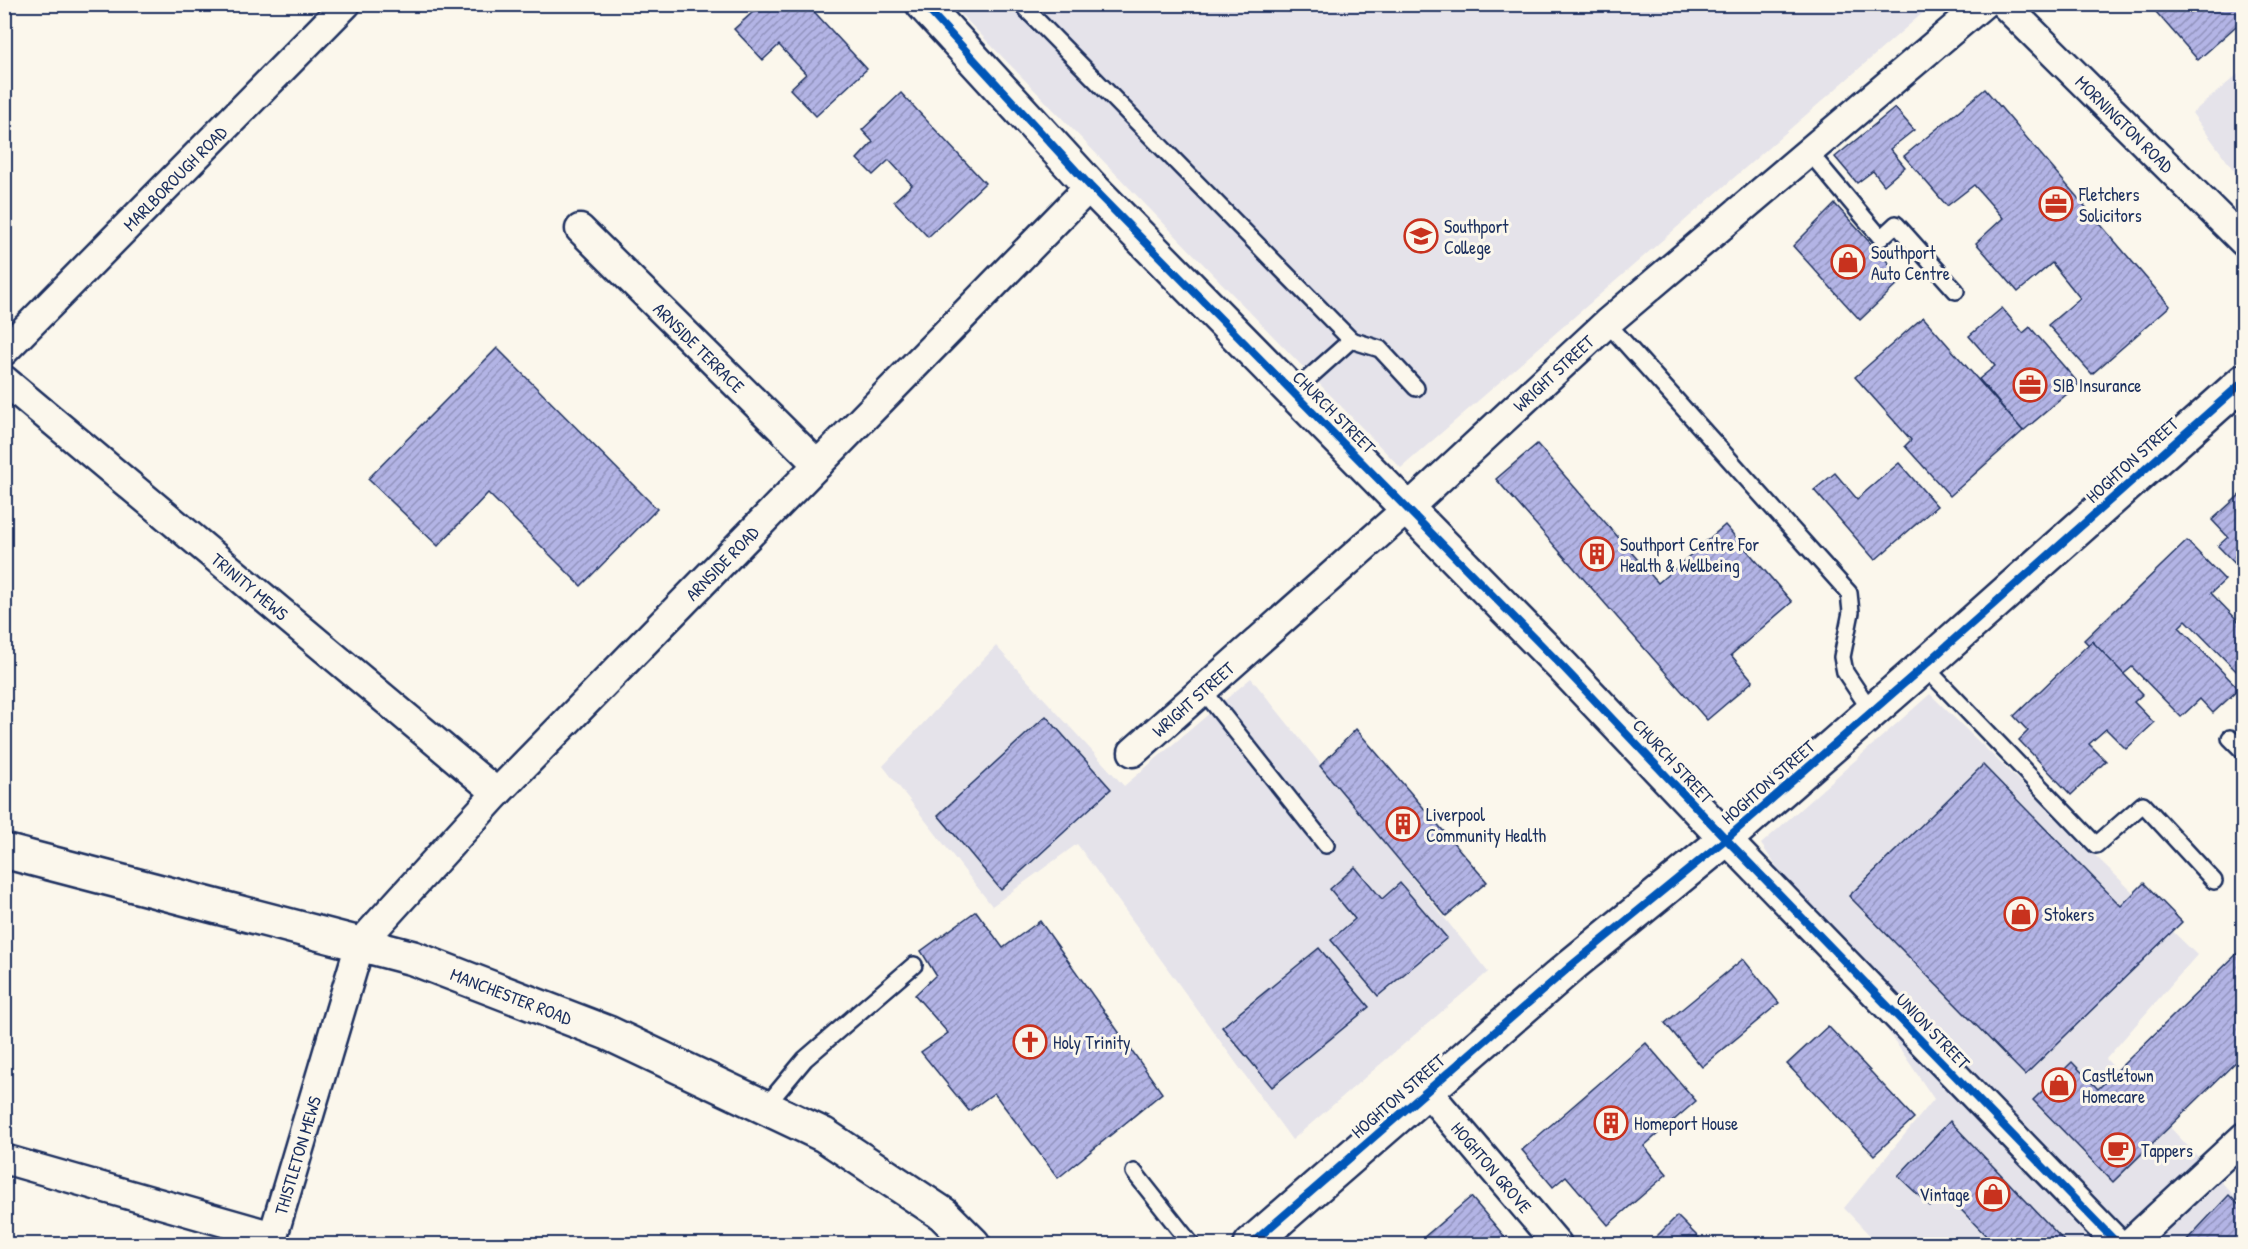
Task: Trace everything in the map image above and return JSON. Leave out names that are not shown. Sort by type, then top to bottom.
[{"type":"street","name":"MARLBOROUGH ROAD","points":[[4,351],[346,4]]},
{"type":"street","name":"CHURCH STREET","points":[[923,4],[1090,186],[1564,668],[1726,839]]},
{"type":"street","name":"WRIGHT STREET","points":[[1133,752],[1408,508],[1606,323],[1983,4]]},
{"type":"street","name":"MORNINGTON ROAD","points":[[2004,4],[2244,242]]},
{"type":"street","name":"ARNSIDE ROAD","points":[[360,944],[497,793],[1090,186]]},
{"type":"street","name":"ARNSIDE TERRACE","points":[[580,229],[818,465]]},
{"type":"street","name":"TRINITY MEWS","points":[[4,380],[497,793]]},
{"type":"street","name":"HOGHTON STREET","points":[[1251,1245],[1573,964],[1726,839],[2244,381]]},
{"type":"street","name":"UNION STREET","points":[[1726,839],[2118,1245]]},
{"type":"street","name":"MANCHESTER ROAD","points":[[4,851],[413,958],[608,1033],[824,1135],[943,1214],[974,1245]]},
{"type":"street","name":"THISTLETON MEWS","points":[[4,1159],[273,1236],[360,944]]},
{"type":"street","name":"HOGHTON GROVE","points":[[1427,1091],[1557,1245]]},
{"type":"street","points":[[2129,1245],[2244,1137]]},
{"type":"lane","points":[[1021,4],[1351,340],[1380,349],[1416,388]]},
{"type":"lane","points":[[1809,152],[1881,238],[1896,224],[1956,291]]},
{"type":"lane","points":[[1606,323],[1849,593],[1851,612],[1842,657],[1845,672],[1871,711]]},
{"type":"lane","points":[[1293,392],[1351,340]]},
{"type":"lane","points":[[1924,666],[2096,845],[2143,804],[2214,881]]},
{"type":"lane","points":[[1203,690],[1326,845]]},
{"type":"lane","points":[[2230,738],[2244,752]]},
{"type":"lane","points":[[765,1107],[805,1059],[914,965]]},
{"type":"lane","points":[[1134,1172],[1191,1245]]},
{"type":"shaded area","name":"Southport College","points":[[952,5],[1932,5],[1401,468]]},
{"type":"shaded area","points":[[2243,70],[2243,183],[2192,113]]},
{"type":"shaded area","points":[[996,646],[1124,786],[1251,678],[1488,972],[1292,1140],[1077,844],[992,906],[883,766]]},
{"type":"shaded area","points":[[1930,694],[2197,955],[2106,1059],[2243,1205],[2243,1244],[1878,1244],[1844,1208],[1934,1099],[1761,844]]},
{"type":"building","points":[[762,4],[807,4],[867,69],[816,116],[790,89],[806,74],[779,45],[763,60],[734,29]]},
{"type":"building","points":[[2149,4],[2244,4],[2244,19],[2198,60]]},
{"type":"building","points":[[1985,89],[2170,306],[2092,374],[2048,325],[2080,298],[2052,263],[2018,292],[1976,243],[2003,218],[1974,185],[1947,206],[1904,156]]},
{"type":"building","points":[[901,93],[985,183],[928,237],[894,201],[912,185],[889,160],[873,175],[857,159],[873,142],[862,130]]},
{"type":"building","points":[[1895,108],[1914,130],[1890,149],[1905,167],[1884,185],[1873,171],[1857,183],[1835,157]]},
{"type":"building","name":"Southport Auto Centre","points":[[1835,204],[1903,279],[1860,320],[1793,246]]},
{"type":"building","points":[[2002,308],[2023,333],[2030,327],[2079,384],[2023,431],[1979,379],[1995,366],[1969,336]]},
{"type":"building","points":[[1923,317],[2023,431],[1950,496],[1905,446],[1911,440],[1855,377]]},
{"type":"building","points":[[497,348],[657,509],[581,586],[488,493],[438,546],[368,479]]},
{"type":"building","name":"Southport Centre For Health & Wellbeing","points":[[1537,444],[1658,583],[1725,525],[1792,602],[1731,655],[1753,681],[1707,720],[1496,479]]},
{"type":"building","points":[[1899,463],[1937,506],[1875,560],[1814,490],[1835,473],[1857,499]]},
{"type":"building","points":[[2244,491],[2244,573],[2218,546],[2228,537],[2212,520]]},
{"type":"building","points":[[2187,541],[2225,580],[2211,593],[2244,627],[2244,679],[2186,620],[2179,627],[2239,689],[2213,713],[2200,699],[2181,717],[2132,667],[2120,677],[2084,640]]},
{"type":"building","points":[[2092,641],[2143,694],[2134,702],[2154,723],[2126,749],[2106,729],[2089,744],[2106,761],[2071,795],[2019,740],[2028,731],[2014,716]]},
{"type":"building","points":[[1046,716],[1111,789],[1001,890],[938,815]]},
{"type":"building","name":"Liverpool Community Health","points":[[1356,729],[1487,882],[1446,916],[1320,766]]},
{"type":"building","name":"Stokers","points":[[1983,765],[2121,906],[2144,883],[2182,922],[2025,1075],[1849,896]]},
{"type":"building","points":[[1355,867],[1382,899],[1400,883],[1447,938],[1378,996],[1331,940],[1355,919],[1330,889]]},
{"type":"building","name":"Holy Trinity","points":[[976,911],[1003,948],[1040,921],[1162,1093],[1058,1178],[994,1093],[969,1111],[921,1052],[948,1033],[915,995],[936,975],[921,951]]},
{"type":"building","points":[[2244,947],[2244,1054],[2113,1182],[2033,1100],[2072,1062],[2098,1089]]},
{"type":"building","points":[[1319,948],[1369,1007],[1272,1087],[1222,1027]]},
{"type":"building","points":[[1743,959],[1779,1003],[1702,1067],[1665,1023]]},
{"type":"building","points":[[1828,1026],[1914,1118],[1874,1155],[1787,1064]]},
{"type":"building","name":"Homeport House","points":[[1646,1043],[1696,1101],[1644,1146],[1667,1174],[1608,1225],[1566,1176],[1553,1187],[1522,1150]]},
{"type":"building","points":[[1950,1121],[2067,1244],[1994,1244],[1943,1191],[1930,1206],[1898,1176]]},
{"type":"building","points":[[2229,1195],[2244,1210],[2244,1244],[2183,1244]]},
{"type":"building","points":[[1471,1197],[1511,1244],[1416,1244]]},
{"type":"building","points":[[1677,1216],[1705,1244],[1649,1244]]},
{"type":"cycle path","points":[[923,4],[1090,186],[1564,668],[2118,1244]]},
{"type":"cycle path","points":[[1251,1244],[1573,964],[1726,839],[2244,381]]},
{"type":"place","name":"Fletchers Solicitors","points":[[2056,204]]},
{"type":"place","name":"Southport College","points":[[1421,236]]},
{"type":"place","name":"Southport Auto Centre","points":[[1848,262]]},
{"type":"place","name":"SIB Insurance","points":[[2030,385]]},
{"type":"place","name":"Southport Centre For Health & Wellbeing","points":[[1597,554]]},
{"type":"place","name":"Liverpool Community Health","points":[[1403,824]]},
{"type":"place","name":"Stokers","points":[[2021,914]]},
{"type":"place","name":"Holy Trinity","points":[[1030,1042]]},
{"type":"place","name":"Castletown Homecare","points":[[2059,1085]]},
{"type":"place","name":"Homeport House","points":[[1611,1123]]},
{"type":"place","name":"Tappers","points":[[2118,1150]]},
{"type":"place","name":"Vintage","points":[[1993,1194]]}]
